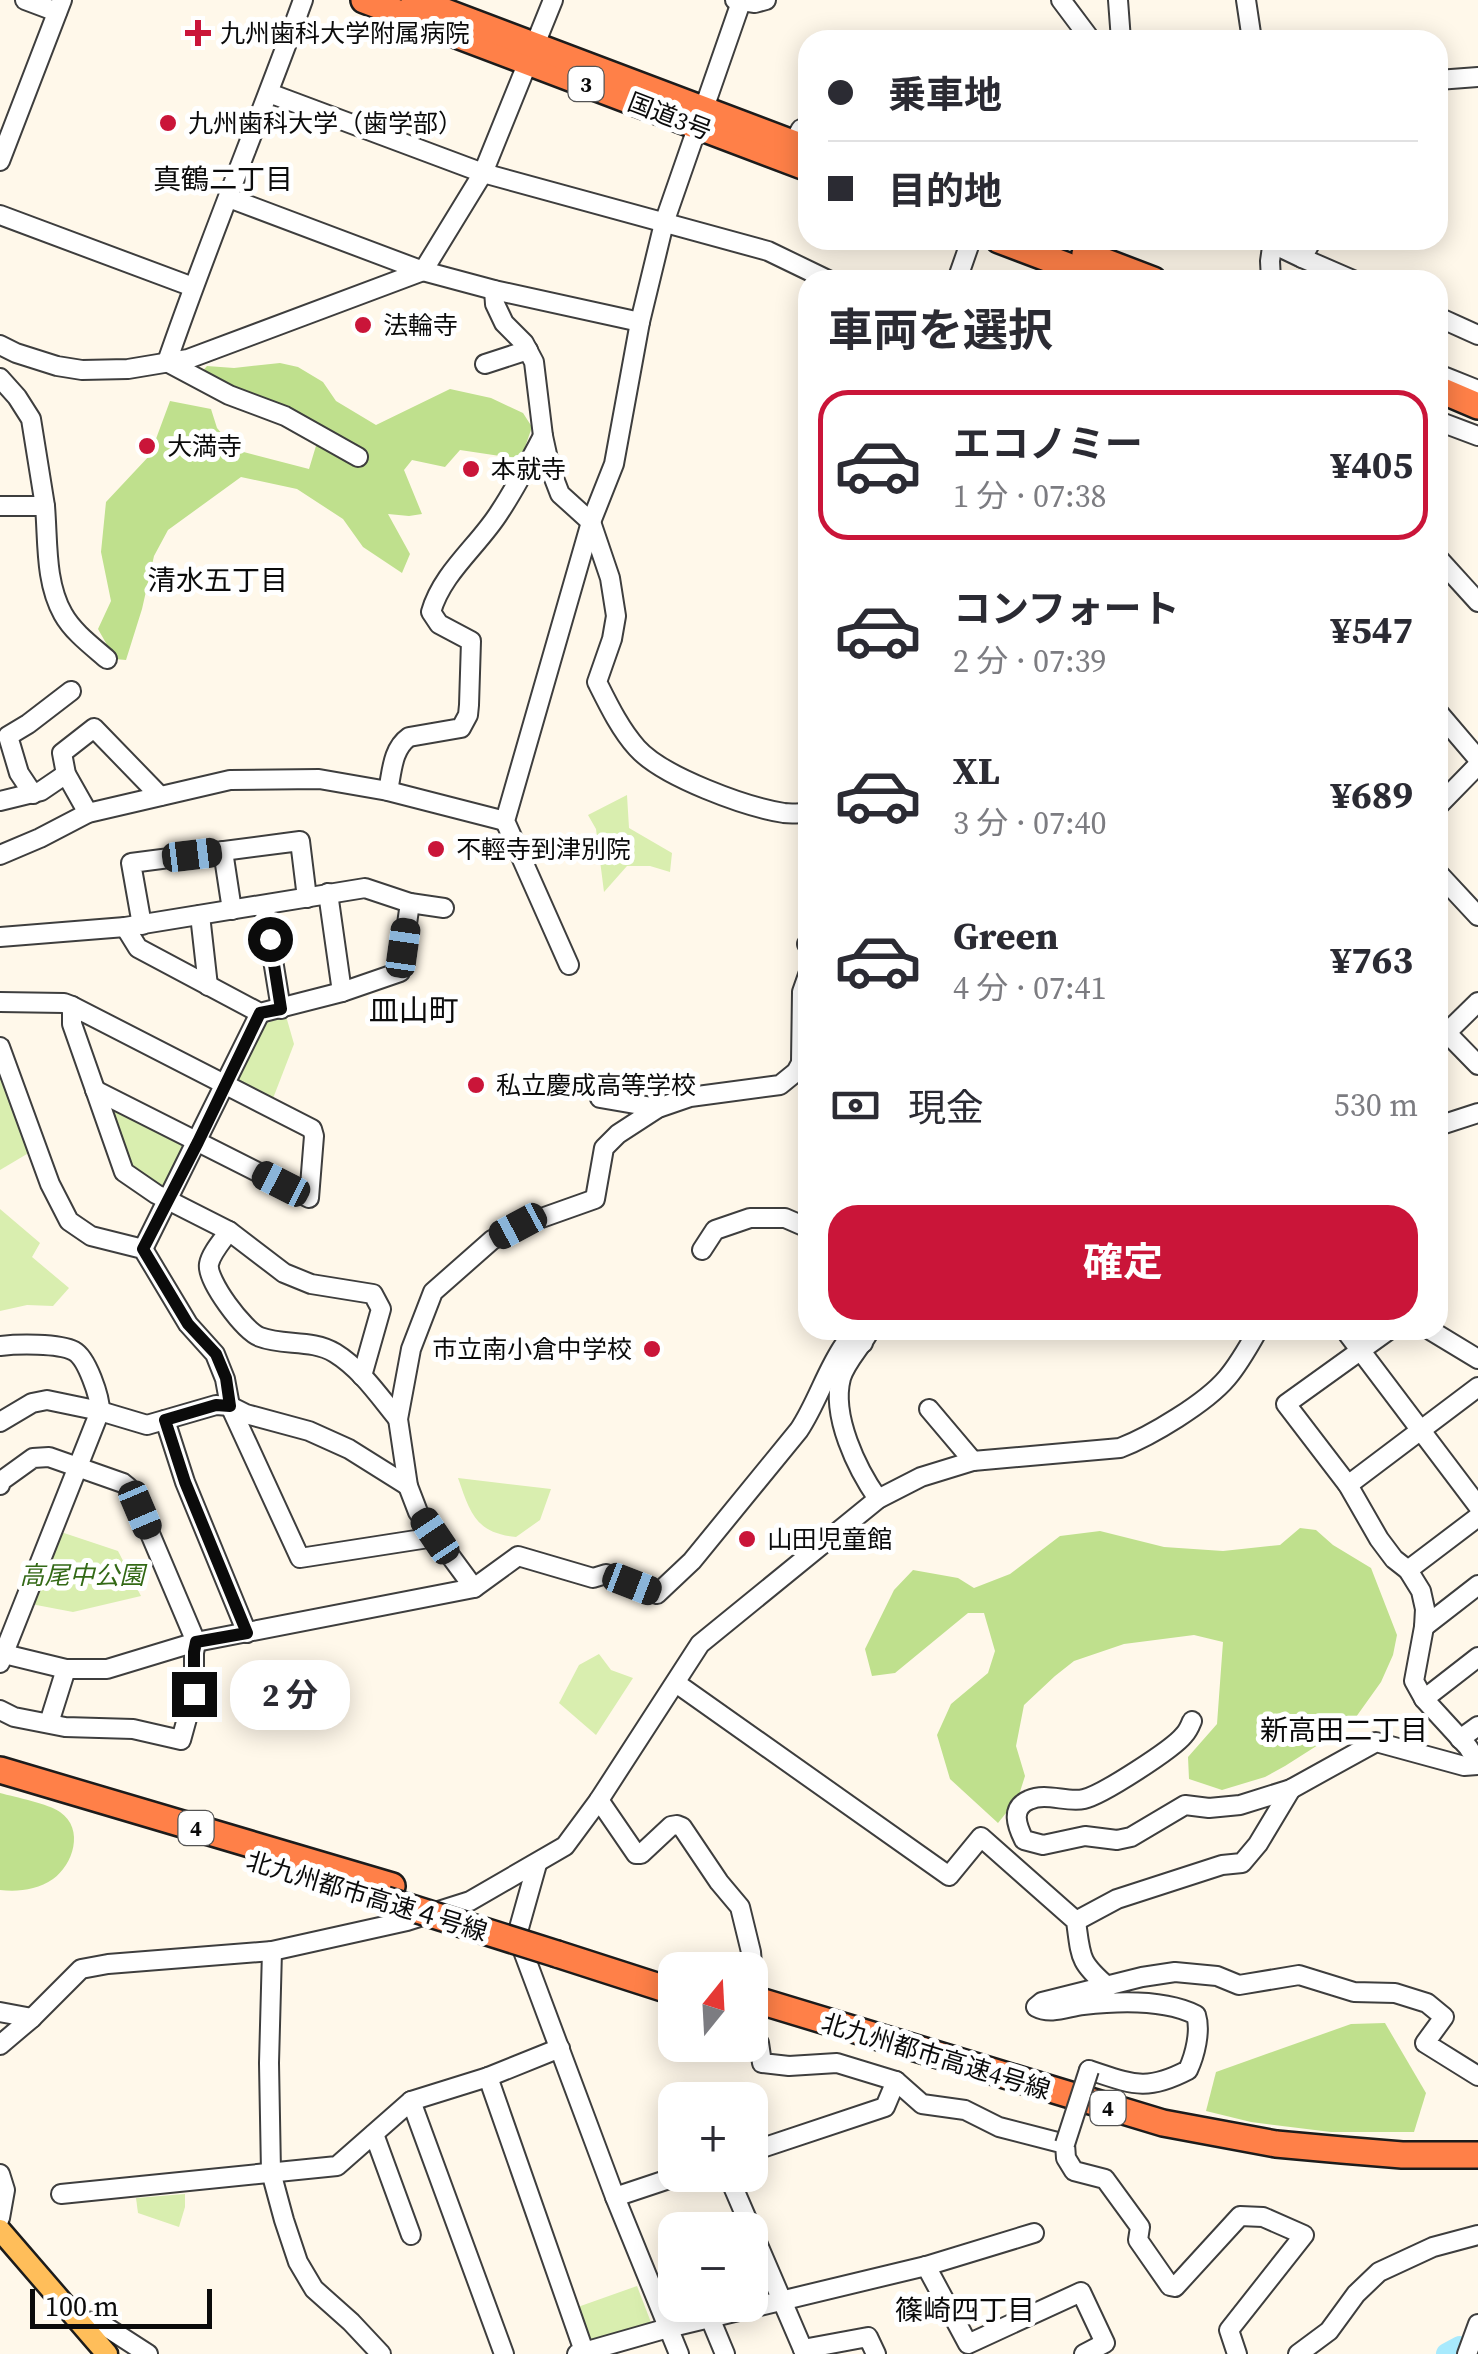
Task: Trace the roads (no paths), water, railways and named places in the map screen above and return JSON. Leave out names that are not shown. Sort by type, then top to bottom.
[{"type":"highway","name":"国道3号","points":[[364,0],[533,54],[700,118],[798,163]]},
{"type":"highway","name":"国道3号","points":[[414,0],[533,54]]},
{"type":"highway","name":"国道3号","points":[[700,118],[798,139]]},
{"type":"highway","points":[[1026,250],[1079,270]]},
{"type":"highway","points":[[1074,250],[1127,270]]},
{"type":"highway","points":[[1448,393],[1478,406]]},
{"type":"highway","points":[[1448,410],[1478,420]]},
{"type":"highway","name":"4","points":[[0,1770],[389,1893]]},
{"type":"highway","name":"北九州都市高速４号線","points":[[0,1785],[389,1893],[559,1946],[658,1985]]},
{"type":"highway","name":"4","points":[[559,1946],[658,1970]]},
{"type":"highway","name":"北九州都市高速4号線","points":[[768,1992],[1163,2124],[1276,2144],[1402,2155],[1478,2155]]},
{"type":"highway","name":"4","points":[[768,2021],[1160,2138],[1344,2167],[1478,2170]]},
{"type":"main road","points":[[0,2230],[78,2320],[98,2350]]},
{"type":"street","points":[[0,162],[8,118],[60,6],[26,0]]},
{"type":"street","points":[[167,362],[303,0]]},
{"type":"street","points":[[0,345],[16,354],[82,370],[128,369],[188,359],[423,271],[483,173],[554,0]]},
{"type":"street","points":[[570,965],[506,821],[591,522],[614,464],[640,322],[664,223],[738,1],[766,0]]},
{"type":"street","points":[[1061,0],[1083,30]]},
{"type":"street","points":[[1118,0],[1120,30]]},
{"type":"street","points":[[1246,0],[1250,30]]},
{"type":"street","points":[[1448,79],[1478,76]]},
{"type":"street","points":[[269,93],[483,173],[768,252],[807,270]]},
{"type":"street","points":[[229,198],[423,271],[640,322]]},
{"type":"street","points":[[0,216],[193,287]]},
{"type":"street","points":[[1288,250],[1330,270]]},
{"type":"street","points":[[1302,258],[1306,250]]},
{"type":"street","points":[[494,290],[504,323],[524,343],[536,374],[543,436],[560,494],[591,522],[610,578],[616,616],[597,682],[607,703],[639,750],[686,781],[732,799],[798,813]]},
{"type":"street","points":[[1448,322],[1478,335]]},
{"type":"street","points":[[484,364],[528,350]]},
{"type":"street","points":[[167,362],[229,396],[285,416],[358,458]]},
{"type":"street","points":[[1448,378],[1478,390]]},
{"type":"street","points":[[4,382],[39,400]]},
{"type":"street","points":[[4,382],[31,419],[45,506],[50,578],[62,612],[107,660]]},
{"type":"street","points":[[1448,425],[1478,436]]},
{"type":"street","points":[[388,791],[402,741],[461,728],[468,715],[471,641],[439,624],[431,612],[464,556],[498,515],[543,436]]},
{"type":"street","points":[[0,506],[45,506]]},
{"type":"street","points":[[1448,574],[1478,602]]},
{"type":"street","points":[[34,794],[20,774],[8,736],[71,691]]},
{"type":"street","points":[[1448,724],[1478,762],[1448,795]]},
{"type":"street","points":[[88,813],[66,774],[62,753],[94,728],[160,796]]},
{"type":"street","points":[[0,801],[34,794],[66,774]]},
{"type":"street","points":[[0,855],[88,813],[230,780],[320,779],[388,791],[506,821]]},
{"type":"street","points":[[307,898],[300,842],[131,863],[133,926],[138,948],[260,1013],[400,972],[410,903]]},
{"type":"street","points":[[223,851],[232,910]]},
{"type":"street","points":[[1448,884],[1478,916]]},
{"type":"street","points":[[0,938],[133,926],[364,888],[410,903],[444,908]]},
{"type":"street","points":[[328,893],[342,992]]},
{"type":"street","points":[[264,905],[281,1009]]},
{"type":"street","points":[[200,915],[208,986]]},
{"type":"street","points":[[0,1002],[72,1006],[312,1128],[309,1198],[95,1090]]},
{"type":"street","points":[[1448,1026],[1478,1002]]},
{"type":"street","points":[[72,1006],[72,1024],[124,1172],[229,1231],[284,1273],[311,1284],[373,1294],[382,1309],[362,1376]]},
{"type":"street","points":[[143,1249],[260,1013]]},
{"type":"street","points":[[1448,1040],[1478,1065]]},
{"type":"street","points":[[0,1047],[50,1184],[69,1221],[91,1236],[143,1249],[188,1324],[216,1354],[226,1378],[230,1406],[300,1558],[435,1536]]},
{"type":"street","points":[[474,1588],[418,1512],[408,1486],[398,1419],[411,1349],[433,1292],[492,1240],[518,1226],[595,1199],[604,1148],[658,1108],[690,1097],[780,1085],[798,1069]]},
{"type":"street","points":[[600,1098],[658,1108]]},
{"type":"street","points":[[1448,1123],[1478,1113]]},
{"type":"street","points":[[702,1250],[715,1230],[750,1218],[786,1218],[798,1223]]},
{"type":"street","points":[[229,1231],[209,1260],[208,1268],[212,1281],[245,1328],[260,1337],[322,1347],[335,1353],[362,1376],[398,1419]]},
{"type":"street","points":[[0,1346],[45,1346],[80,1354],[100,1398],[100,1411],[2,1657],[66,1669],[106,1669],[196,1642],[474,1588],[518,1556],[593,1578],[606,1574],[657,1594],[692,1561],[799,1430],[837,1355],[844,1345],[854,1340]]},
{"type":"street","points":[[864,1340],[842,1377],[838,1405],[851,1450],[878,1499]]},
{"type":"street","points":[[0,2045],[80,1969],[272,1951],[423,1916],[470,1900],[536,1864],[565,1846],[700,1644],[878,1499],[921,1477],[972,1462],[1120,1448],[1138,1441],[1200,1401],[1227,1378],[1252,1340]]},
{"type":"street","points":[[1351,1340],[1478,1506]]},
{"type":"street","points":[[1192,1721],[1184,1736],[1122,1781],[1084,1799],[1039,1797],[1024,1803],[1016,1826],[1024,1840],[1043,1845],[1085,1836],[1117,1840],[1131,1837],[1184,1804],[1209,1808],[1240,1805],[1291,1789],[1376,1742],[1464,1766],[1478,1764],[1424,1699],[1414,1680],[1424,1627],[1422,1591],[1379,1539],[1348,1486],[1286,1404],[1374,1340]]},
{"type":"street","points":[[1447,1340],[1478,1359]]},
{"type":"street","points":[[1348,1486],[1478,1387]]},
{"type":"street","points":[[0,1422],[32,1403],[47,1400],[147,1425],[216,1405],[230,1406],[349,1448],[408,1486]]},
{"type":"street","points":[[928,1409],[972,1462]]},
{"type":"street","points":[[165,1420],[185,1482],[247,1633]]},
{"type":"street","points":[[0,1484],[33,1458],[49,1456],[128,1487],[196,1642],[194,1694],[181,1740],[132,1729],[65,1727],[14,1717],[0,1710]]},
{"type":"street","points":[[1408,1570],[1478,1517]]},
{"type":"street","points":[[1424,1627],[1478,1585]]},
{"type":"street","points":[[1424,1699],[1478,1658]]},
{"type":"street","points":[[48,1723],[66,1669]]},
{"type":"street","points":[[676,1683],[949,1876],[982,1837],[1076,1921],[1081,1957],[1088,1970],[1108,1986]]},
{"type":"street","points":[[1460,1740],[1478,1726]]},
{"type":"street","points":[[1076,1921],[1117,1899],[1222,1864],[1242,1864],[1291,1789]]},
{"type":"street","points":[[599,1800],[636,1854],[641,1854],[671,1826],[682,1827],[740,1907],[751,1952]]},
{"type":"street","points":[[536,1864],[517,1935],[615,2197],[679,2354]]},
{"type":"street","points":[[272,1951],[271,2172],[298,2262],[314,2290],[380,2354]]},
{"type":"street","points":[[1236,2354],[1229,2330],[1304,2236],[1263,2217],[1240,2216],[1175,2287],[1170,2286],[1138,2240],[1140,2227],[1106,2179],[1074,2171],[1066,2158],[1065,2144],[1089,2070],[1136,2085],[1166,2081],[1188,2070],[1196,2015],[1170,2006],[1119,2002],[1045,2012],[1036,2007],[1042,2002],[1142,1976],[1175,1972],[1217,1976],[1239,1986],[1299,1975],[1354,1992],[1395,1993],[1428,2003],[1444,2017],[1426,2042],[1478,2076]]},
{"type":"street","points":[[0,2012],[32,2018]]},
{"type":"street","points":[[61,2194],[337,2166],[412,2102],[560,2048]]},
{"type":"street","points":[[762,2062],[789,2066],[837,2063],[896,2081],[922,2104],[964,2110],[999,2127],[1065,2144]]},
{"type":"street","points":[[488,2076],[582,2353],[693,2322]]},
{"type":"street","points":[[768,2146],[885,2107],[896,2081]]},
{"type":"street","points":[[412,2102],[504,2354]]},
{"type":"street","points":[[374,2134],[412,2235]]},
{"type":"street","points":[[0,2174],[5,2190],[0,2218]]},
{"type":"street","points":[[615,2197],[658,2182]]},
{"type":"street","points":[[735,2192],[804,2352],[868,2337],[876,2354]]},
{"type":"street","points":[[768,2304],[926,2266],[1034,2233]]},
{"type":"street","points":[[1298,2354],[1329,2331],[1356,2294],[1379,2272],[1433,2246],[1478,2235]]},
{"type":"street","points":[[926,2266],[968,2344],[1080,2292],[1105,2343],[1084,2354]]},
{"type":"street","points":[[78,2320],[100,2323],[148,2354]]},
{"type":"street","points":[[712,2322],[725,2354]]},
{"type":"street","points":[[1467,2354],[1478,2324]]},
{"type":"waterway","points":[[1447,2354],[1460,2347]]},
{"type":"place","name":"九州歯科大学附属病院","points":[[198,33]]},
{"type":"place","name":"九州歯科大学（歯学部）","points":[[168,123]]},
{"type":"place","name":"法輪寺","points":[[363,325]]},
{"type":"place","name":"大満寺","points":[[147,446]]},
{"type":"place","name":"本就寺","points":[[471,469]]},
{"type":"place","name":"不輕寺到津別院","points":[[436,849]]},
{"type":"place","name":"私立慶成高等学校","points":[[476,1085]]},
{"type":"place","name":"市立南小倉中学校","points":[[652,1349]]},
{"type":"place","name":"山田児童館","points":[[747,1539]]},
{"type":"district","name":"真鶴二丁目","points":[[223,179]]},
{"type":"district","name":"清水五丁目","points":[[218,580]]},
{"type":"district","name":"皿山町","points":[[414,1011]]},
{"type":"district","name":"新高田二丁目","points":[[1344,1730]]},
{"type":"district","name":"篠崎四丁目","points":[[965,2310]]},
{"type":"park label","name":"高尾中公園","points":[[82,1575]]}]
